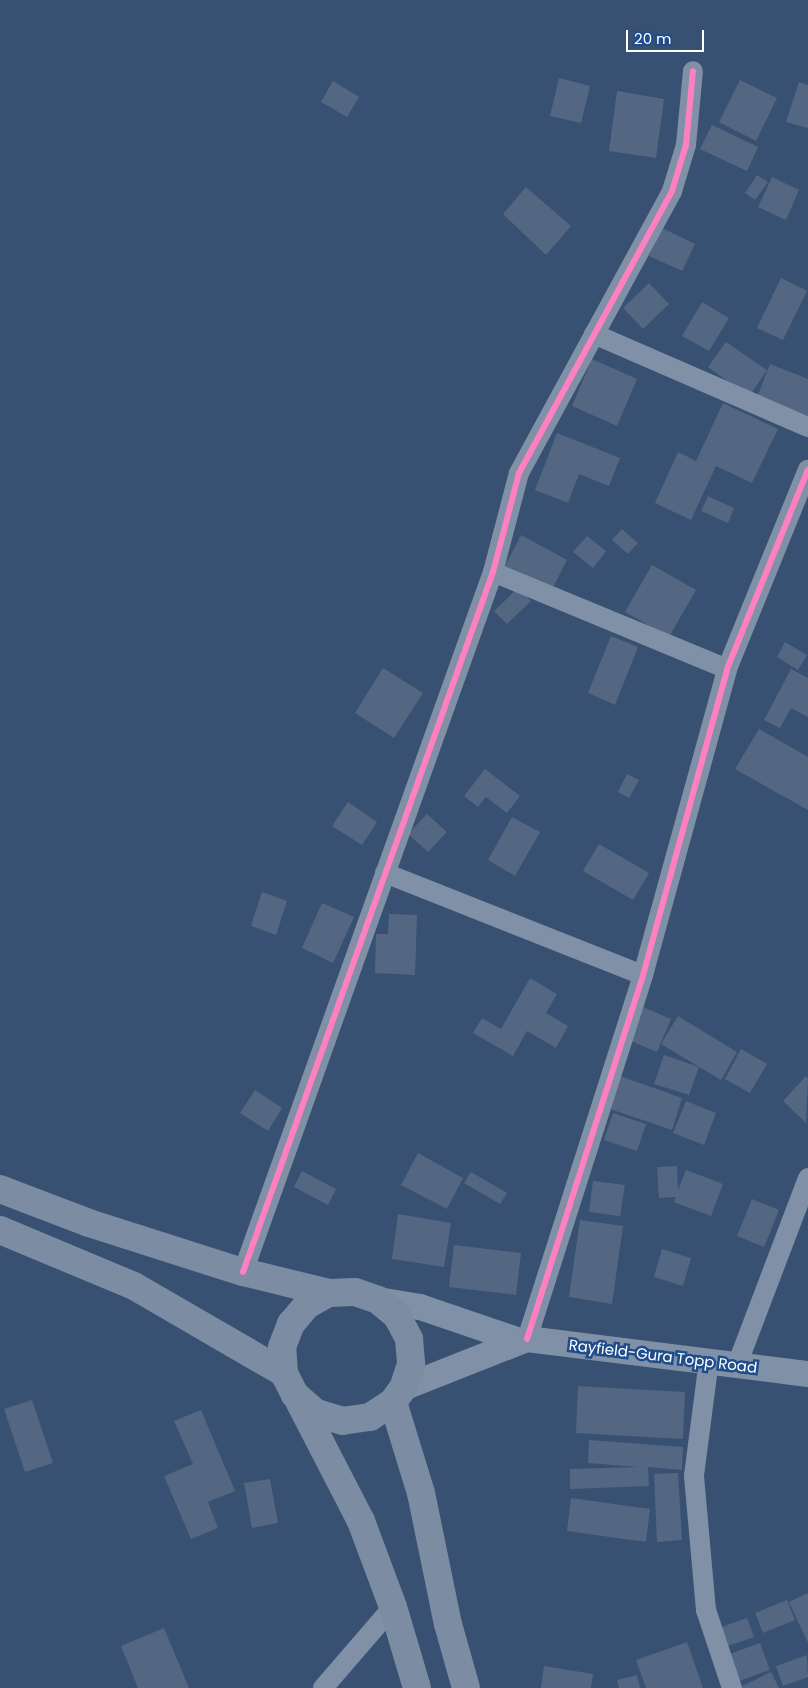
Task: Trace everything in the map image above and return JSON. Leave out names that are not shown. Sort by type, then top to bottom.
[{"type":"main road","points":[[0,1189],[89,1223],[243,1272],[329,1294],[354,1292],[378,1300],[397,1316],[409,1339],[411,1364],[398,1395],[370,1417],[343,1421],[316,1413],[290,1384],[134,1286],[0,1230]]},
{"type":"main road","points":[[329,1294],[307,1305],[291,1324],[282,1348],[290,1384],[361,1522],[393,1608],[417,1688]]},
{"type":"main road","points":[[398,1395],[421,1493],[448,1624],[466,1688]]},
{"type":"street","points":[[243,1272],[493,572],[519,473],[672,191],[686,146],[693,71]]},
{"type":"street","points":[[594,334],[808,427]]},
{"type":"street","points":[[398,1395],[522,1340],[643,975],[727,669],[808,470]]},
{"type":"street","points":[[493,572],[727,669]]},
{"type":"street","points":[[385,873],[643,975]]},
{"type":"street","points":[[737,1365],[808,1178]]},
{"type":"street","name":"Rayfield-Gura Topp Road","points":[[378,1300],[420,1307],[522,1340],[709,1360],[808,1374]]},
{"type":"street","points":[[709,1360],[694,1476],[706,1610],[732,1688]]},
{"type":"street","points":[[323,1688],[393,1608]]},
{"type":"building","points":[[559,78],[590,86],[581,123],[550,116]]},
{"type":"building","points":[[740,80],[777,98],[756,141],[719,122]]},
{"type":"building","points":[[333,81],[359,97],[347,117],[321,102]]},
{"type":"building","points":[[799,82],[808,85],[808,128],[786,122]]},
{"type":"building","points":[[617,91],[664,99],[656,158],[609,151]]},
{"type":"building","points":[[712,125],[758,147],[747,171],[700,149]]},
{"type":"building","points":[[757,175],[768,182],[755,200],[745,193]]},
{"type":"building","points":[[772,177],[799,190],[786,220],[758,207]]},
{"type":"building","points":[[526,187],[571,226],[546,255],[503,214]]},
{"type":"building","points":[[662,228],[695,244],[682,271],[649,256]]},
{"type":"building","points":[[781,278],[807,291],[783,340],[757,328]]},
{"type":"building","points":[[649,283],[669,304],[643,329],[623,308]]},
{"type":"building","points":[[702,302],[729,318],[709,351],[682,336]]},
{"type":"building","points":[[726,342],[767,370],[749,397],[708,367]]},
{"type":"building","points":[[592,359],[637,379],[617,426],[572,406]]},
{"type":"building","points":[[770,364],[808,379],[808,417],[757,397]]},
{"type":"building","points":[[723,403],[778,429],[752,483],[716,466],[691,520],[655,503],[678,452],[696,461]]},
{"type":"building","points":[[557,433],[620,458],[609,486],[579,474],[568,503],[535,490]]},
{"type":"building","points":[[708,496],[734,508],[728,523],[701,511]]},
{"type":"building","points":[[622,529],[638,543],[628,554],[612,540]]},
{"type":"building","points":[[521,535],[567,560],[551,591],[505,566]]},
{"type":"building","points":[[587,536],[606,551],[593,568],[573,552]]},
{"type":"building","points":[[652,565],[696,590],[669,637],[625,612]]},
{"type":"building","points":[[518,588],[531,601],[507,624],[494,611]]},
{"type":"building","points":[[611,636],[638,647],[615,705],[588,693]]},
{"type":"building","points":[[785,642],[807,655],[798,670],[777,657]]},
{"type":"building","points":[[383,668],[423,693],[394,738],[355,713]]},
{"type":"building","points":[[791,669],[808,678],[808,717],[791,708],[780,728],[764,720]]},
{"type":"building","points":[[759,729],[808,757],[808,810],[735,769]]},
{"type":"building","points":[[485,769],[520,796],[507,813],[486,797],[478,807],[464,796]]},
{"type":"building","points":[[627,774],[639,780],[629,798],[618,792]]},
{"type":"building","points":[[348,802],[377,822],[362,845],[332,826]]},
{"type":"building","points":[[427,814],[447,832],[428,852],[408,834]]},
{"type":"building","points":[[512,817],[540,832],[515,876],[488,860]]},
{"type":"building","points":[[599,844],[649,873],[633,900],[583,871]]},
{"type":"building","points":[[262,892],[287,901],[276,935],[251,926]]},
{"type":"building","points":[[322,903],[354,917],[333,963],[302,948]]},
{"type":"building","points":[[389,914],[417,915],[415,975],[375,973],[376,934],[388,934]]},
{"type":"building","points":[[530,978],[557,994],[546,1013],[568,1026],[556,1048],[527,1031],[513,1056],[473,1033],[482,1018],[501,1029]]},
{"type":"building","points":[[638,1005],[671,1019],[657,1052],[624,1038]]},
{"type":"building","points":[[678,1016],[737,1052],[721,1080],[661,1044]]},
{"type":"building","points":[[741,1049],[767,1064],[750,1093],[725,1079]]},
{"type":"building","points":[[664,1055],[699,1067],[689,1095],[654,1084]]},
{"type":"building","points":[[620,1076],[682,1098],[672,1130],[610,1109]]},
{"type":"building","points":[[806,1076],[808,1078],[806,1123],[783,1101]]},
{"type":"building","points":[[255,1090],[282,1108],[268,1131],[240,1113]]},
{"type":"building","points":[[686,1101],[716,1113],[704,1145],[673,1133]]},
{"type":"building","points":[[613,1113],[646,1124],[637,1151],[604,1140]]},
{"type":"building","points":[[418,1153],[463,1178],[447,1209],[401,1185]]},
{"type":"building","points":[[677,1166],[678,1190],[686,1170],[723,1184],[711,1216],[674,1202],[676,1197],[659,1198],[657,1167]]},
{"type":"building","points":[[302,1171],[336,1189],[328,1205],[294,1187]]},
{"type":"building","points":[[471,1172],[507,1193],[500,1204],[464,1183]]},
{"type":"building","points":[[593,1181],[625,1185],[620,1216],[589,1212]]},
{"type":"building","points":[[752,1199],[779,1210],[764,1247],[737,1236]]},
{"type":"building","points":[[398,1214],[451,1223],[444,1267],[392,1259]]},
{"type":"building","points":[[580,1220],[623,1226],[612,1304],[569,1297]]},
{"type":"building","points":[[454,1245],[521,1253],[516,1295],[449,1287]]},
{"type":"building","points":[[662,1249],[691,1258],[683,1286],[654,1277]]},
{"type":"building","points":[[578,1386],[685,1392],[683,1439],[576,1433]]},
{"type":"building","points":[[32,1400],[53,1463],[25,1472],[4,1409]]},
{"type":"building","points":[[201,1410],[235,1491],[208,1502],[218,1528],[191,1539],[164,1476],[193,1464],[174,1421]]},
{"type":"building","points":[[589,1440],[683,1447],[682,1470],[648,1467],[649,1486],[570,1489],[570,1469],[638,1467],[588,1463]]},
{"type":"building","points":[[678,1473],[682,1540],[657,1542],[654,1474]]},
{"type":"building","points":[[270,1479],[278,1523],[252,1528],[244,1483]]},
{"type":"building","points":[[571,1498],[650,1509],[646,1542],[567,1531]]},
{"type":"building","points":[[808,1593],[808,1643],[789,1602]]},
{"type":"building","points":[[787,1600],[795,1620],[763,1633],[755,1613]]},
{"type":"building","points":[[747,1618],[754,1637],[725,1647],[719,1628]]},
{"type":"building","points":[[164,1628],[189,1688],[138,1688],[121,1646]]},
{"type":"building","points":[[687,1642],[703,1688],[646,1688],[636,1660]]},
{"type":"building","points":[[760,1643],[770,1670],[736,1682],[727,1655]]},
{"type":"building","points":[[807,1655],[808,1677],[783,1686],[776,1666]]},
{"type":"building","points":[[544,1666],[593,1674],[591,1688],[541,1688]]},
{"type":"building","points":[[771,1672],[779,1688],[738,1688]]},
{"type":"building","points":[[637,1675],[640,1688],[619,1688],[617,1680]]},
{"type":"cycle path","points":[[243,1272],[493,572],[519,473],[672,191],[686,145],[693,71]]},
{"type":"cycle path","points":[[527,1339],[643,975],[727,669],[808,470]]}]
